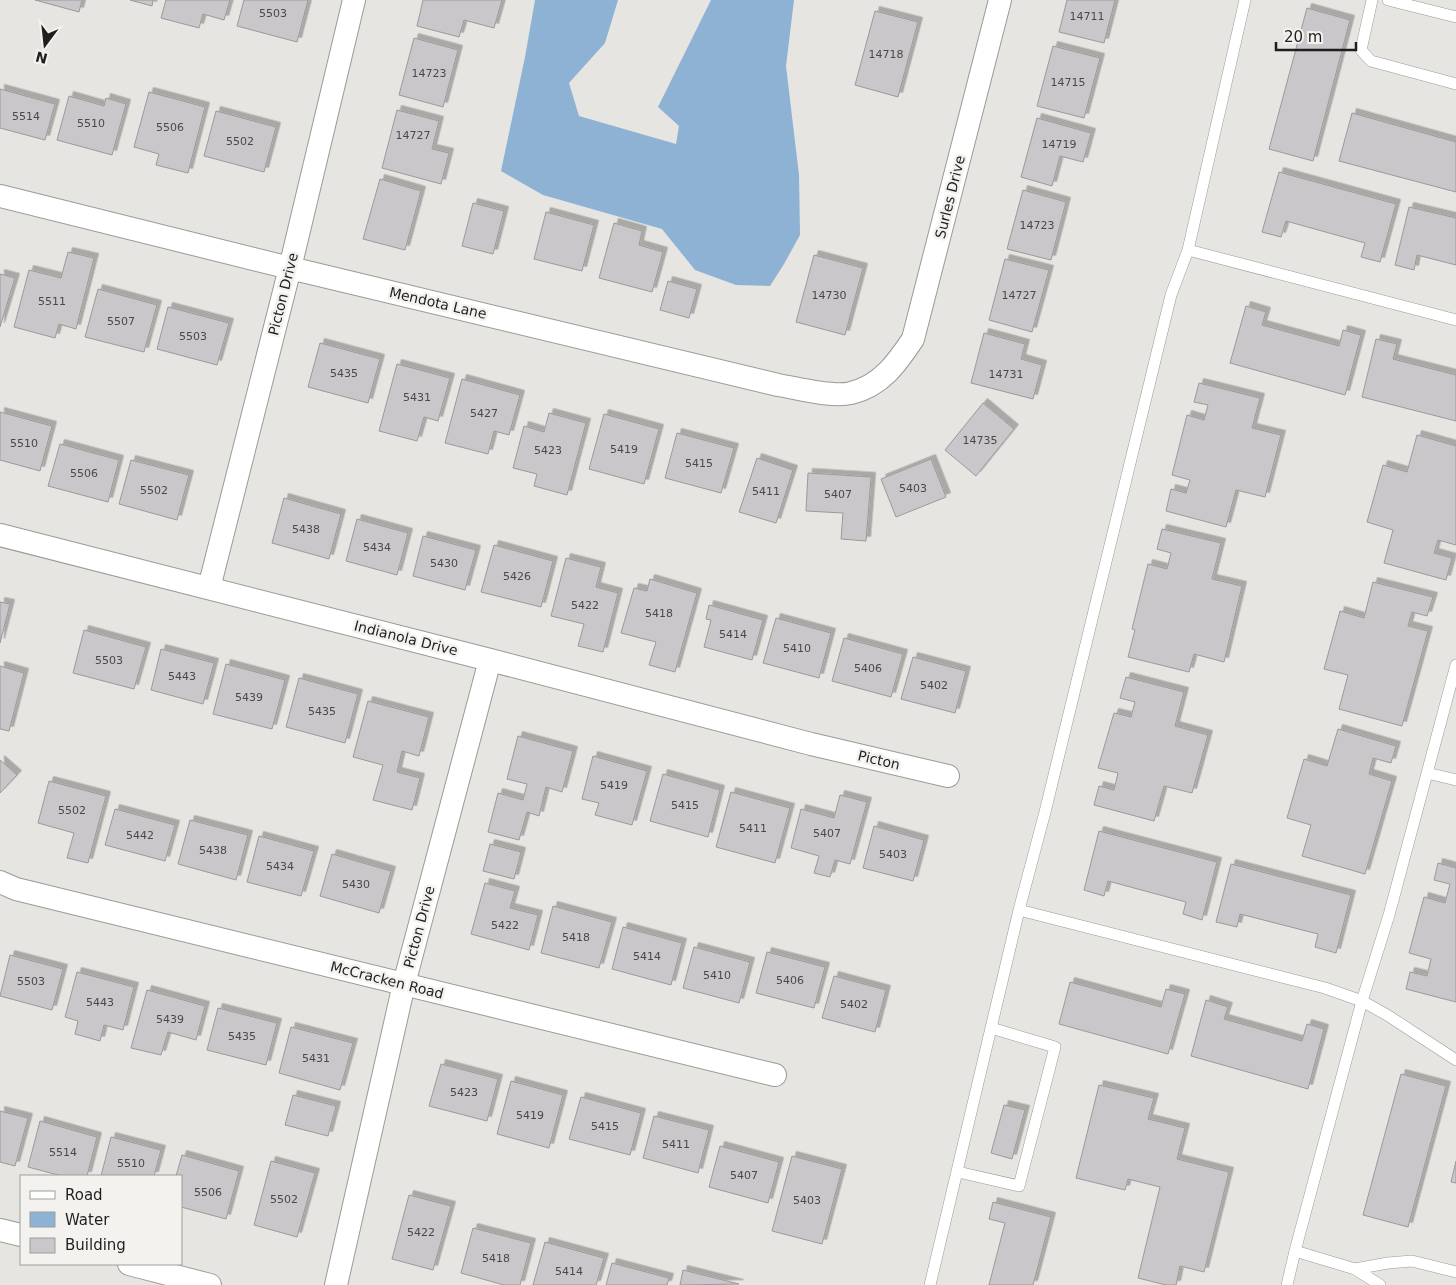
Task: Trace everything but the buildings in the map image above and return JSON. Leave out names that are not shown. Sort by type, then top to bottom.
[{"type":"street","name":"Picton Drive","points":[[209,588],[290,268],[354,0]]},
{"type":"street","name":"Surles Drive","points":[[876,383],[898,362],[914,339],[1000,0]]},
{"type":"street","name":"Mendota Lane","points":[[0,196],[290,268],[778,385],[826,394],[850,394],[876,383]]},
{"type":"street","name":"Indianola Drive","points":[[0,535],[811,744]]},
{"type":"street","name":"Picton Drive","points":[[336,1285],[404,984],[490,660]]},
{"type":"street","name":"Picton","points":[[811,744],[948,776]]},
{"type":"street","name":"McCracken Road","points":[[0,882],[16,889],[775,1075]]},
{"type":"street","points":[[0,1230],[20,1236]]},
{"type":"street","points":[[133,1265],[210,1285]]},
{"type":"lane","points":[[930,1285],[1019,910],[1048,802],[1171,295],[1188,250],[1245,0]]},
{"type":"lane","points":[[1372,0],[1361,50],[1371,61],[1456,84]]},
{"type":"lane","points":[[1388,0],[1423,4],[1456,17]]},
{"type":"lane","points":[[1188,250],[1456,320]]},
{"type":"lane","points":[[1287,1285],[1362,1001],[1389,914],[1456,665]]},
{"type":"lane","points":[[1427,773],[1456,780]]},
{"type":"lane","points":[[1019,910],[1325,988],[1362,1001],[1456,1060]]},
{"type":"lane","points":[[958,1172],[1019,1186],[1054,1047],[991,1028]]},
{"type":"lane","points":[[1295,1251],[1355,1269],[1380,1285]]},
{"type":"lane","points":[[1355,1269],[1412,1261],[1456,1272]]},
{"type":"water","points":[[535,0],[618,0],[605,43],[569,83],[579,116],[676,144],[679,126],[658,107],[711,0],[794,0],[786,66],[799,175],[800,235],[770,286],[736,285],[695,270],[662,229],[543,195],[501,171]]}]
